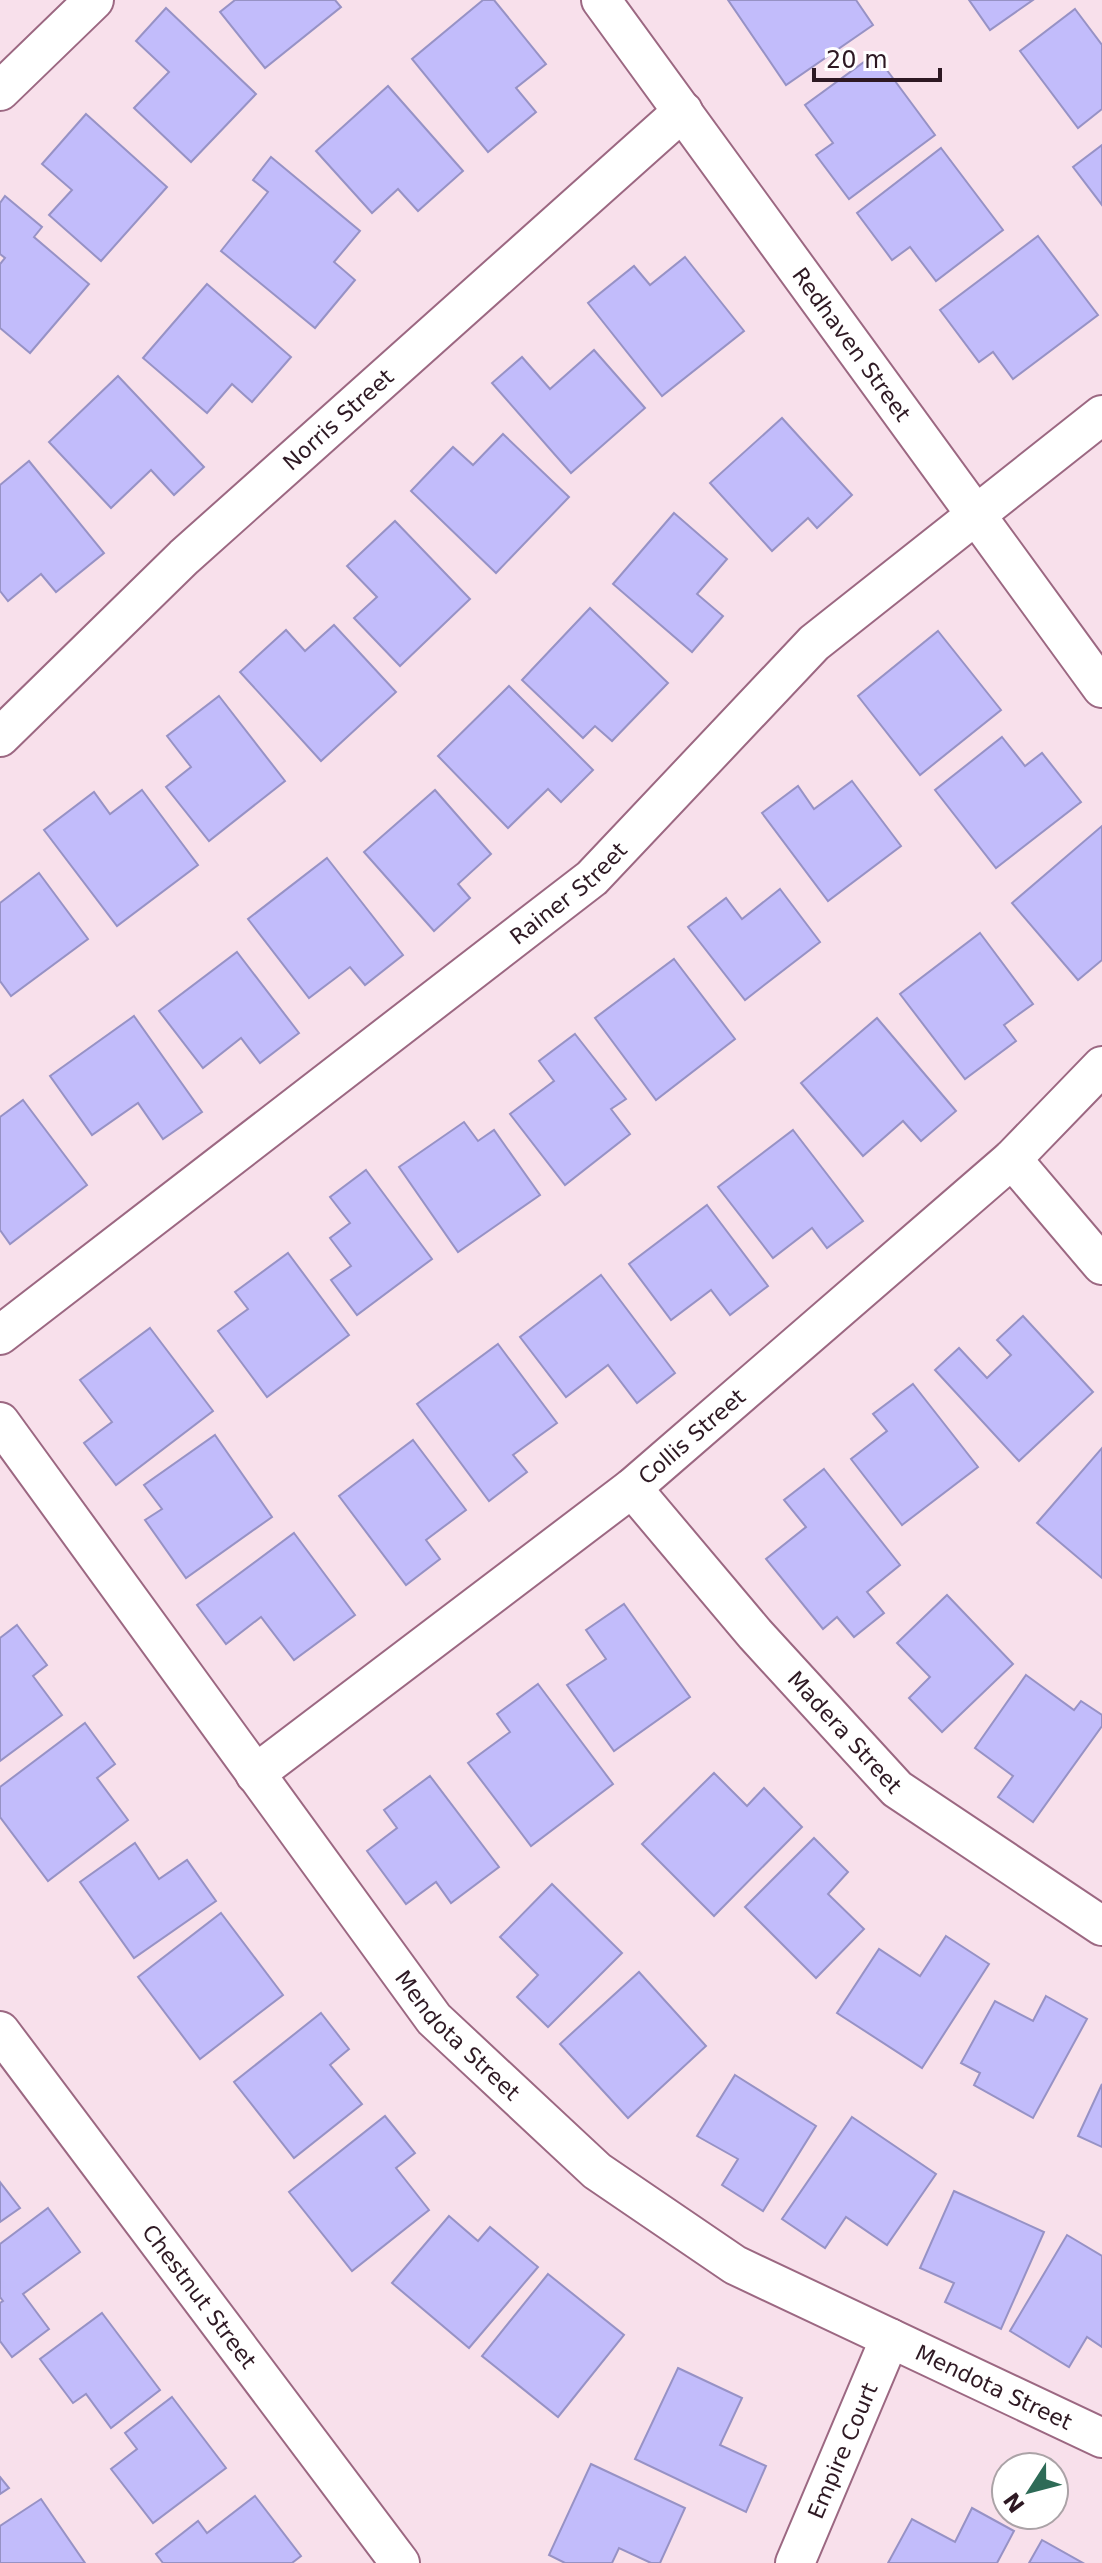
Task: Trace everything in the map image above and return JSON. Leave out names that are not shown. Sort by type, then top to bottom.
[{"type":"street","points":[[0,91],[94,0]]},
{"type":"street","name":"Redhaven Street","points":[[601,0],[1102,688]]},
{"type":"street","name":"Norris Street","points":[[0,737],[184,557],[683,111]]},
{"type":"street","name":"Rainer Street","points":[[0,1335],[592,878],[814,643],[1102,415]]},
{"type":"street","name":"Collis Street","points":[[255,1774],[632,1488],[1012,1159],[1102,1066]]},
{"type":"street","points":[[1012,1159],[1102,1265]]},
{"type":"street","name":"Mendota Street","points":[[0,1422],[434,2019],[597,2171],[735,2265],[1102,2438]]},
{"type":"street","name":"Madera Street","points":[[632,1488],[755,1634],[897,1789],[1102,1926]]},
{"type":"street","name":"Chestnut Street","points":[[0,2031],[400,2563]]},
{"type":"street","name":"Empire Court","points":[[795,2563],[890,2338]]},
{"type":"building","points":[[235,0],[335,0],[341,7],[265,68],[220,12]]},
{"type":"building","points":[[483,0],[494,0],[546,64],[516,88],[536,112],[488,152],[412,59]]},
{"type":"building","points":[[728,0],[856,0],[873,25],[786,85]]},
{"type":"building","points":[[969,0],[1033,0],[990,30]]},
{"type":"building","points":[[166,8],[256,94],[191,162],[134,108],[169,72],[136,41]]},
{"type":"building","points":[[1075,9],[1102,45],[1102,109],[1078,128],[1020,51]]},
{"type":"building","points":[[875,54],[935,135],[849,199],[816,155],[833,143],[805,105]]},
{"type":"building","points":[[388,86],[463,171],[418,211],[398,189],[372,213],[316,151]]},
{"type":"building","points":[[86,114],[167,187],[101,261],[49,215],[72,190],[42,164]]},
{"type":"building","points":[[1102,145],[1102,205],[1073,167]]},
{"type":"building","points":[[941,148],[1003,230],[936,281],[910,247],[892,260],[857,213]]},
{"type":"building","points":[[271,157],[360,231],[334,262],[355,280],[315,328],[221,251],[268,192],[253,180]]},
{"type":"building","points":[[5,196],[42,227],[34,237],[89,284],[30,353],[0,328],[0,264],[5,258],[0,254],[0,203]]},
{"type":"building","points":[[1038,236],[1098,315],[1013,379],[993,352],[979,362],[940,310]]},
{"type":"building","points":[[685,257],[744,331],[662,396],[588,303],[634,266],[650,285]]},
{"type":"building","points":[[207,284],[291,357],[252,402],[232,384],[207,413],[143,358]]},
{"type":"building","points":[[594,350],[645,408],[571,473],[492,383],[522,357],[550,389]]},
{"type":"building","points":[[118,376],[204,467],[174,495],[151,470],[111,508],[49,442]]},
{"type":"building","points":[[782,418],[852,495],[817,528],[808,518],[772,551],[710,483]]},
{"type":"building","points":[[503,434],[569,497],[496,573],[411,491],[453,447],[473,465]]},
{"type":"building","points":[[29,461],[104,553],[56,592],[41,574],[8,601],[0,591],[0,485]]},
{"type":"building","points":[[674,513],[727,559],[697,594],[723,616],[692,652],[613,584]]},
{"type":"building","points":[[395,521],[470,599],[400,666],[354,618],[377,597],[347,566]]},
{"type":"building","points":[[590,608],[668,683],[612,741],[595,726],[583,738],[522,680]]},
{"type":"building","points":[[334,625],[396,692],[321,761],[240,672],[286,630],[305,651]]},
{"type":"building","points":[[938,631],[1001,710],[920,775],[858,696]]},
{"type":"building","points":[[509,686],[593,770],[561,802],[548,789],[508,828],[438,756]]},
{"type":"building","points":[[219,696],[285,781],[209,841],[166,787],[191,767],[167,736]]},
{"type":"building","points":[[1002,737],[1025,766],[1042,753],[1081,802],[996,868],[935,790]]},
{"type":"building","points":[[852,781],[901,846],[828,901],[762,813],[798,786],[814,809]]},
{"type":"building","points":[[142,790],[198,865],[117,926],[44,830],[94,792],[110,814]]},
{"type":"building","points":[[435,790],[491,854],[458,884],[470,898],[434,931],[364,852]]},
{"type":"building","points":[[1102,826],[1102,960],[1078,980],[1012,903]]},
{"type":"building","points":[[327,858],[403,955],[365,985],[350,967],[309,998],[248,919]]},
{"type":"building","points":[[39,873],[88,939],[11,996],[0,981],[0,903]]},
{"type":"building","points":[[780,889],[820,942],[745,1000],[688,927],[726,898],[742,919]]},
{"type":"building","points":[[980,933],[1033,1004],[1004,1025],[1016,1041],[965,1079],[900,994]]},
{"type":"building","points":[[237,952],[299,1033],[260,1063],[241,1038],[203,1068],[159,1011]]},
{"type":"building","points":[[674,959],[735,1039],[656,1100],[595,1018]]},
{"type":"building","points":[[134,1016],[202,1112],[163,1139],[138,1103],[92,1135],[50,1076]]},
{"type":"building","points":[[877,1018],[956,1111],[921,1141],[903,1121],[863,1156],[801,1083]]},
{"type":"building","points":[[575,1034],[626,1099],[611,1109],[630,1134],[565,1185],[510,1114],[554,1081],[539,1061]]},
{"type":"building","points":[[23,1100],[87,1185],[10,1244],[0,1230],[0,1117]]},
{"type":"building","points":[[464,1122],[478,1141],[494,1130],[540,1195],[458,1252],[399,1167]]},
{"type":"building","points":[[793,1130],[863,1221],[827,1248],[812,1228],[773,1258],[718,1187]]},
{"type":"building","points":[[366,1170],[432,1259],[357,1315],[331,1280],[351,1266],[330,1238],[350,1223],[330,1197]]},
{"type":"building","points":[[707,1205],[768,1286],[730,1315],[711,1290],[671,1320],[629,1264]]},
{"type":"building","points":[[288,1253],[349,1335],[267,1397],[218,1331],[248,1309],[235,1292]]},
{"type":"building","points":[[601,1275],[675,1373],[637,1403],[608,1365],[566,1397],[520,1337]]},
{"type":"building","points":[[1023,1316],[1093,1392],[1019,1461],[935,1370],[959,1348],[987,1378],[1011,1355],[997,1340]]},
{"type":"building","points":[[150,1328],[213,1411],[116,1485],[84,1443],[112,1422],[80,1380]]},
{"type":"building","points":[[498,1344],[557,1423],[513,1455],[527,1472],[489,1501],[417,1404]]},
{"type":"building","points":[[913,1384],[978,1467],[902,1525],[851,1459],[887,1431],[873,1414]]},
{"type":"building","points":[[215,1435],[272,1517],[186,1578],[145,1520],[162,1509],[144,1485]]},
{"type":"building","points":[[413,1440],[466,1510],[426,1540],[440,1559],[406,1585],[339,1496]]},
{"type":"building","points":[[1102,1448],[1102,1578],[1037,1523]]},
{"type":"building","points":[[824,1469],[900,1565],[867,1592],[884,1613],[854,1637],[837,1617],[823,1629],[766,1559],[806,1527],[784,1500]]},
{"type":"building","points":[[294,1533],[355,1615],[294,1660],[261,1617],[226,1644],[197,1605]]},
{"type":"building","points":[[947,1595],[1013,1664],[942,1732],[909,1698],[930,1677],[897,1643]]},
{"type":"building","points":[[624,1604],[690,1697],[614,1751],[567,1685],[606,1659],[586,1630]]},
{"type":"building","points":[[17,1625],[47,1665],[33,1676],[62,1715],[0,1761],[0,1638]]},
{"type":"building","points":[[1026,1675],[1074,1710],[1081,1701],[1102,1715],[1102,1726],[1033,1822],[998,1797],[1013,1776],[975,1748]]},
{"type":"building","points":[[538,1684],[613,1784],[531,1846],[468,1763],[510,1732],[497,1714]]},
{"type":"building","points":[[85,1723],[115,1764],[97,1778],[128,1820],[48,1881],[0,1817],[0,1787]]},
{"type":"building","points":[[714,1773],[747,1806],[764,1788],[802,1827],[714,1916],[642,1844]]},
{"type":"building","points":[[430,1776],[499,1867],[451,1903],[436,1882],[406,1904],[367,1851],[397,1828],[384,1810]]},
{"type":"building","points":[[814,1838],[848,1872],[828,1894],[864,1929],[816,1978],[745,1907]]},
{"type":"building","points":[[135,1843],[159,1879],[187,1860],[216,1901],[134,1958],[80,1882]]},
{"type":"building","points":[[552,1884],[622,1953],[548,2027],[517,1997],[538,1975],[500,1937]]},
{"type":"building","points":[[221,1913],[283,1995],[200,2059],[138,1977]]},
{"type":"building","points":[[946,1936],[989,1964],[922,2068],[837,2013],[879,1949],[920,1976]]},
{"type":"building","points":[[639,1972],[706,2046],[628,2118],[560,2044]]},
{"type":"building","points":[[1046,1996],[1087,2019],[1033,2118],[974,2085],[980,2073],[961,2063],[995,2001],[1033,2021]]},
{"type":"building","points":[[321,2013],[349,2049],[330,2065],[362,2104],[294,2158],[234,2082]]},
{"type":"building","points":[[735,2075],[816,2126],[763,2211],[722,2185],[738,2159],[697,2136]]},
{"type":"building","points":[[1102,2084],[1102,2147],[1078,2136]]},
{"type":"building","points":[[385,2116],[415,2153],[396,2168],[429,2210],[352,2271],[289,2192]]},
{"type":"building","points":[[852,2117],[936,2174],[887,2245],[846,2217],[825,2248],[782,2219]]},
{"type":"building","points":[[0,2182],[20,2208],[0,2222]]},
{"type":"building","points":[[954,2191],[1044,2232],[1001,2329],[945,2302],[954,2283],[920,2268]]},
{"type":"building","points":[[48,2208],[80,2252],[23,2294],[49,2329],[12,2357],[0,2341],[0,2303],[3,2301],[0,2297],[0,2244]]},
{"type":"building","points":[[449,2216],[478,2241],[490,2227],[538,2267],[469,2348],[392,2283]]},
{"type":"building","points":[[1067,2235],[1102,2256],[1102,2347],[1087,2337],[1069,2367],[1010,2331]]},
{"type":"building","points":[[548,2274],[624,2335],[558,2417],[482,2356]]},
{"type":"building","points":[[102,2313],[160,2390],[111,2428],[86,2394],[73,2403],[40,2359]]},
{"type":"building","points":[[678,2368],[742,2398],[720,2445],[766,2466],[746,2512],[635,2459]]},
{"type":"building","points":[[172,2397],[226,2468],[153,2523],[111,2469],[137,2449],[125,2433]]},
{"type":"building","points":[[591,2464],[685,2508],[660,2563],[651,2563],[619,2548],[612,2563],[565,2563],[549,2555]]},
{"type":"building","points":[[0,2477],[9,2488],[0,2494]]},
{"type":"building","points":[[255,2496],[301,2556],[292,2563],[163,2563],[156,2554],[198,2521],[207,2533]]},
{"type":"building","points":[[41,2499],[85,2563],[0,2563],[0,2526]]},
{"type":"building","points":[[972,2508],[990,2518],[990,2531],[1014,2531],[997,2563],[888,2563],[912,2519],[955,2542]]},
{"type":"building","points":[[1042,2540],[1083,2563],[1029,2563]]}]
